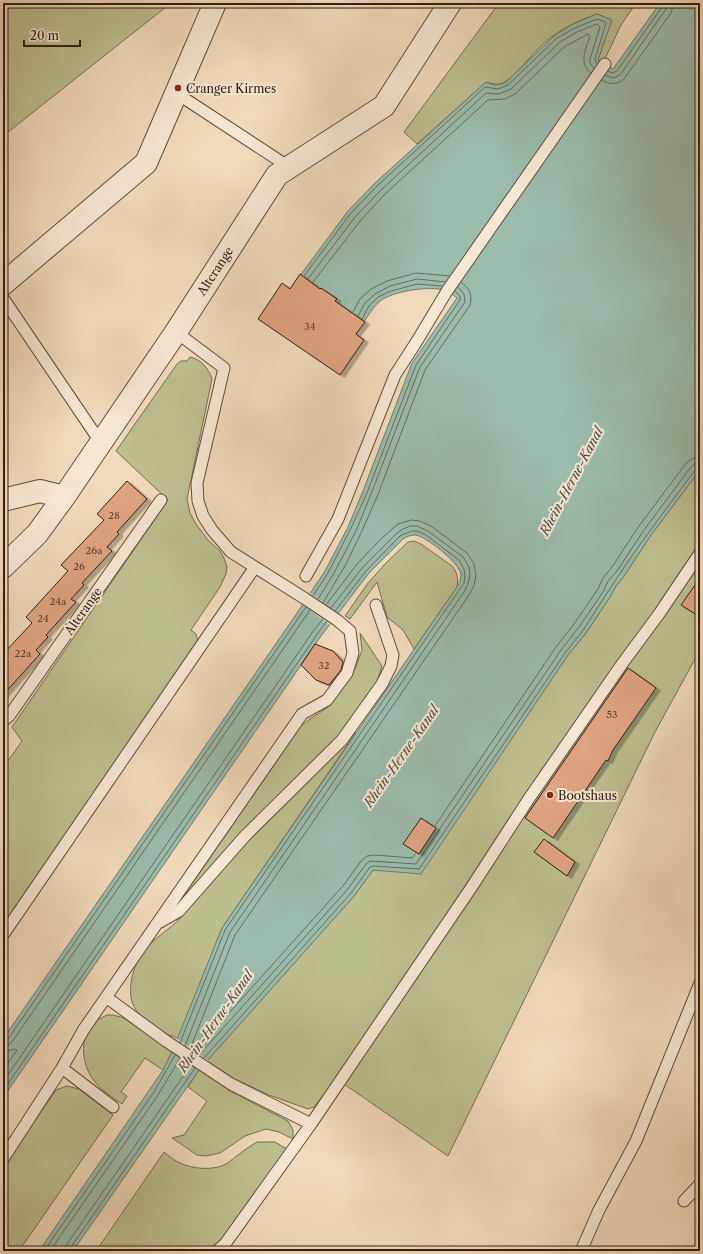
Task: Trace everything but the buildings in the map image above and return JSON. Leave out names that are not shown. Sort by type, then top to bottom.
[{"type":"street","points":[[3,284],[146,164],[215,3]]},
{"type":"street","name":"Altcrange","points":[[3,567],[38,534],[64,497],[176,332],[276,175],[384,106],[450,3]]},
{"type":"street","points":[[3,500],[40,491],[64,497]]},
{"type":"lane","points":[[306,576],[338,519],[395,375],[447,291],[605,64]]},
{"type":"lane","points":[[176,93],[289,167]]},
{"type":"lane","points":[[3,298],[101,443]]},
{"type":"lane","points":[[3,1159],[62,1068],[84,1029],[106,997],[302,714],[327,700],[347,673],[353,652],[350,631],[337,620],[304,598],[230,552],[216,536],[203,516],[198,501],[197,483],[224,368],[176,332]]},
{"type":"lane","name":"Altcrange","points":[[3,721],[9,716],[161,500]]},
{"type":"lane","points":[[216,1251],[225,1244],[311,1124],[472,888],[528,800],[622,664],[659,614],[700,553]]},
{"type":"lane","points":[[3,935],[254,567]]},
{"type":"lane","points":[[158,923],[179,911],[245,836],[342,740],[382,684],[391,666],[393,655],[376,605]]},
{"type":"lane","points":[[581,1251],[599,1210],[636,1141],[700,983]]},
{"type":"lane","points":[[106,997],[166,1041],[231,1084],[311,1124]]},
{"type":"lane","points":[[62,1068],[113,1107]]},
{"type":"lane","points":[[684,1201],[700,1184]]},
{"type":"green space","points":[[14,3],[171,3],[3,136],[3,12]]},
{"type":"green space","points":[[499,3],[636,3],[621,25],[603,63],[598,60],[611,20],[597,14],[572,24],[550,38],[503,83],[494,84],[486,82],[417,144],[404,132]]},
{"type":"green space","points":[[190,357],[198,360],[204,365],[212,379],[187,499],[190,513],[196,524],[208,540],[220,551],[224,558],[227,567],[226,574],[220,587],[191,630],[196,634],[198,642],[3,924],[3,768],[22,741],[12,727],[168,500],[116,451],[177,364],[181,361],[187,361]]},
{"type":"green space","points":[[700,470],[700,650],[655,732],[448,1156],[337,1078],[314,1107],[308,1109],[269,1095],[235,1079],[228,1090],[288,1121],[293,1130],[293,1139],[279,1132],[266,1129],[245,1136],[220,1153],[206,1156],[197,1155],[172,1138],[184,1135],[207,1101],[188,1087],[199,1070],[354,896],[373,870],[431,857],[568,655],[586,633],[651,535]]},
{"type":"green space","points":[[414,541],[421,544],[452,566],[457,576],[457,587],[414,649],[403,630],[387,617],[377,582],[350,619],[345,616],[368,583],[386,563],[408,542]]},
{"type":"green space","points":[[360,633],[382,666],[377,682],[340,738],[178,904],[301,726],[327,708],[355,669],[362,650]]},
{"type":"green space","points":[[356,732],[222,928],[178,1039],[151,1025],[136,1010],[131,997],[133,974],[142,953],[151,943],[177,921],[230,859],[260,827]]},
{"type":"green space","points":[[107,1015],[124,1018],[172,1052],[163,1070],[145,1058],[121,1092],[127,1096],[122,1104],[98,1086],[88,1071],[84,1056],[84,1041],[90,1027],[96,1021]]},
{"type":"green space","points":[[67,1086],[79,1089],[113,1115],[19,1251],[3,1251],[3,1166],[56,1090]]},
{"type":"green space","points":[[257,1142],[275,1142],[287,1149],[243,1212],[217,1244],[204,1251],[96,1251],[164,1152],[176,1161],[185,1165],[197,1168],[215,1168],[226,1164]]},
{"type":"water","name":"Rhein-Herne-Kanal","points":[[660,3],[700,3],[700,470],[651,535],[586,633],[568,655],[421,874],[373,870],[354,896],[199,1070],[73,1251],[39,1251],[163,1070],[172,1052],[222,928],[457,587],[461,578],[459,570],[455,564],[442,551],[427,540],[415,535],[408,536],[403,539],[369,573],[321,636],[3,1098],[3,1039],[325,571],[348,527],[412,363],[457,298],[451,293],[440,289],[412,290],[394,294],[386,297],[376,305],[356,334],[290,289],[348,211],[375,183],[486,82],[496,85],[506,82],[555,35],[573,24],[597,14],[612,20],[598,60],[613,69]]},
{"type":"pier","points":[[309,592],[340,615],[332,626],[301,604]]},
{"type":"pier","points":[[176,1038],[209,1061],[200,1071],[170,1051]]},
{"type":"place","name":"Cranger Kirmes","points":[[178,88]]},
{"type":"place","name":"Bootshaus","points":[[550,795]]}]
